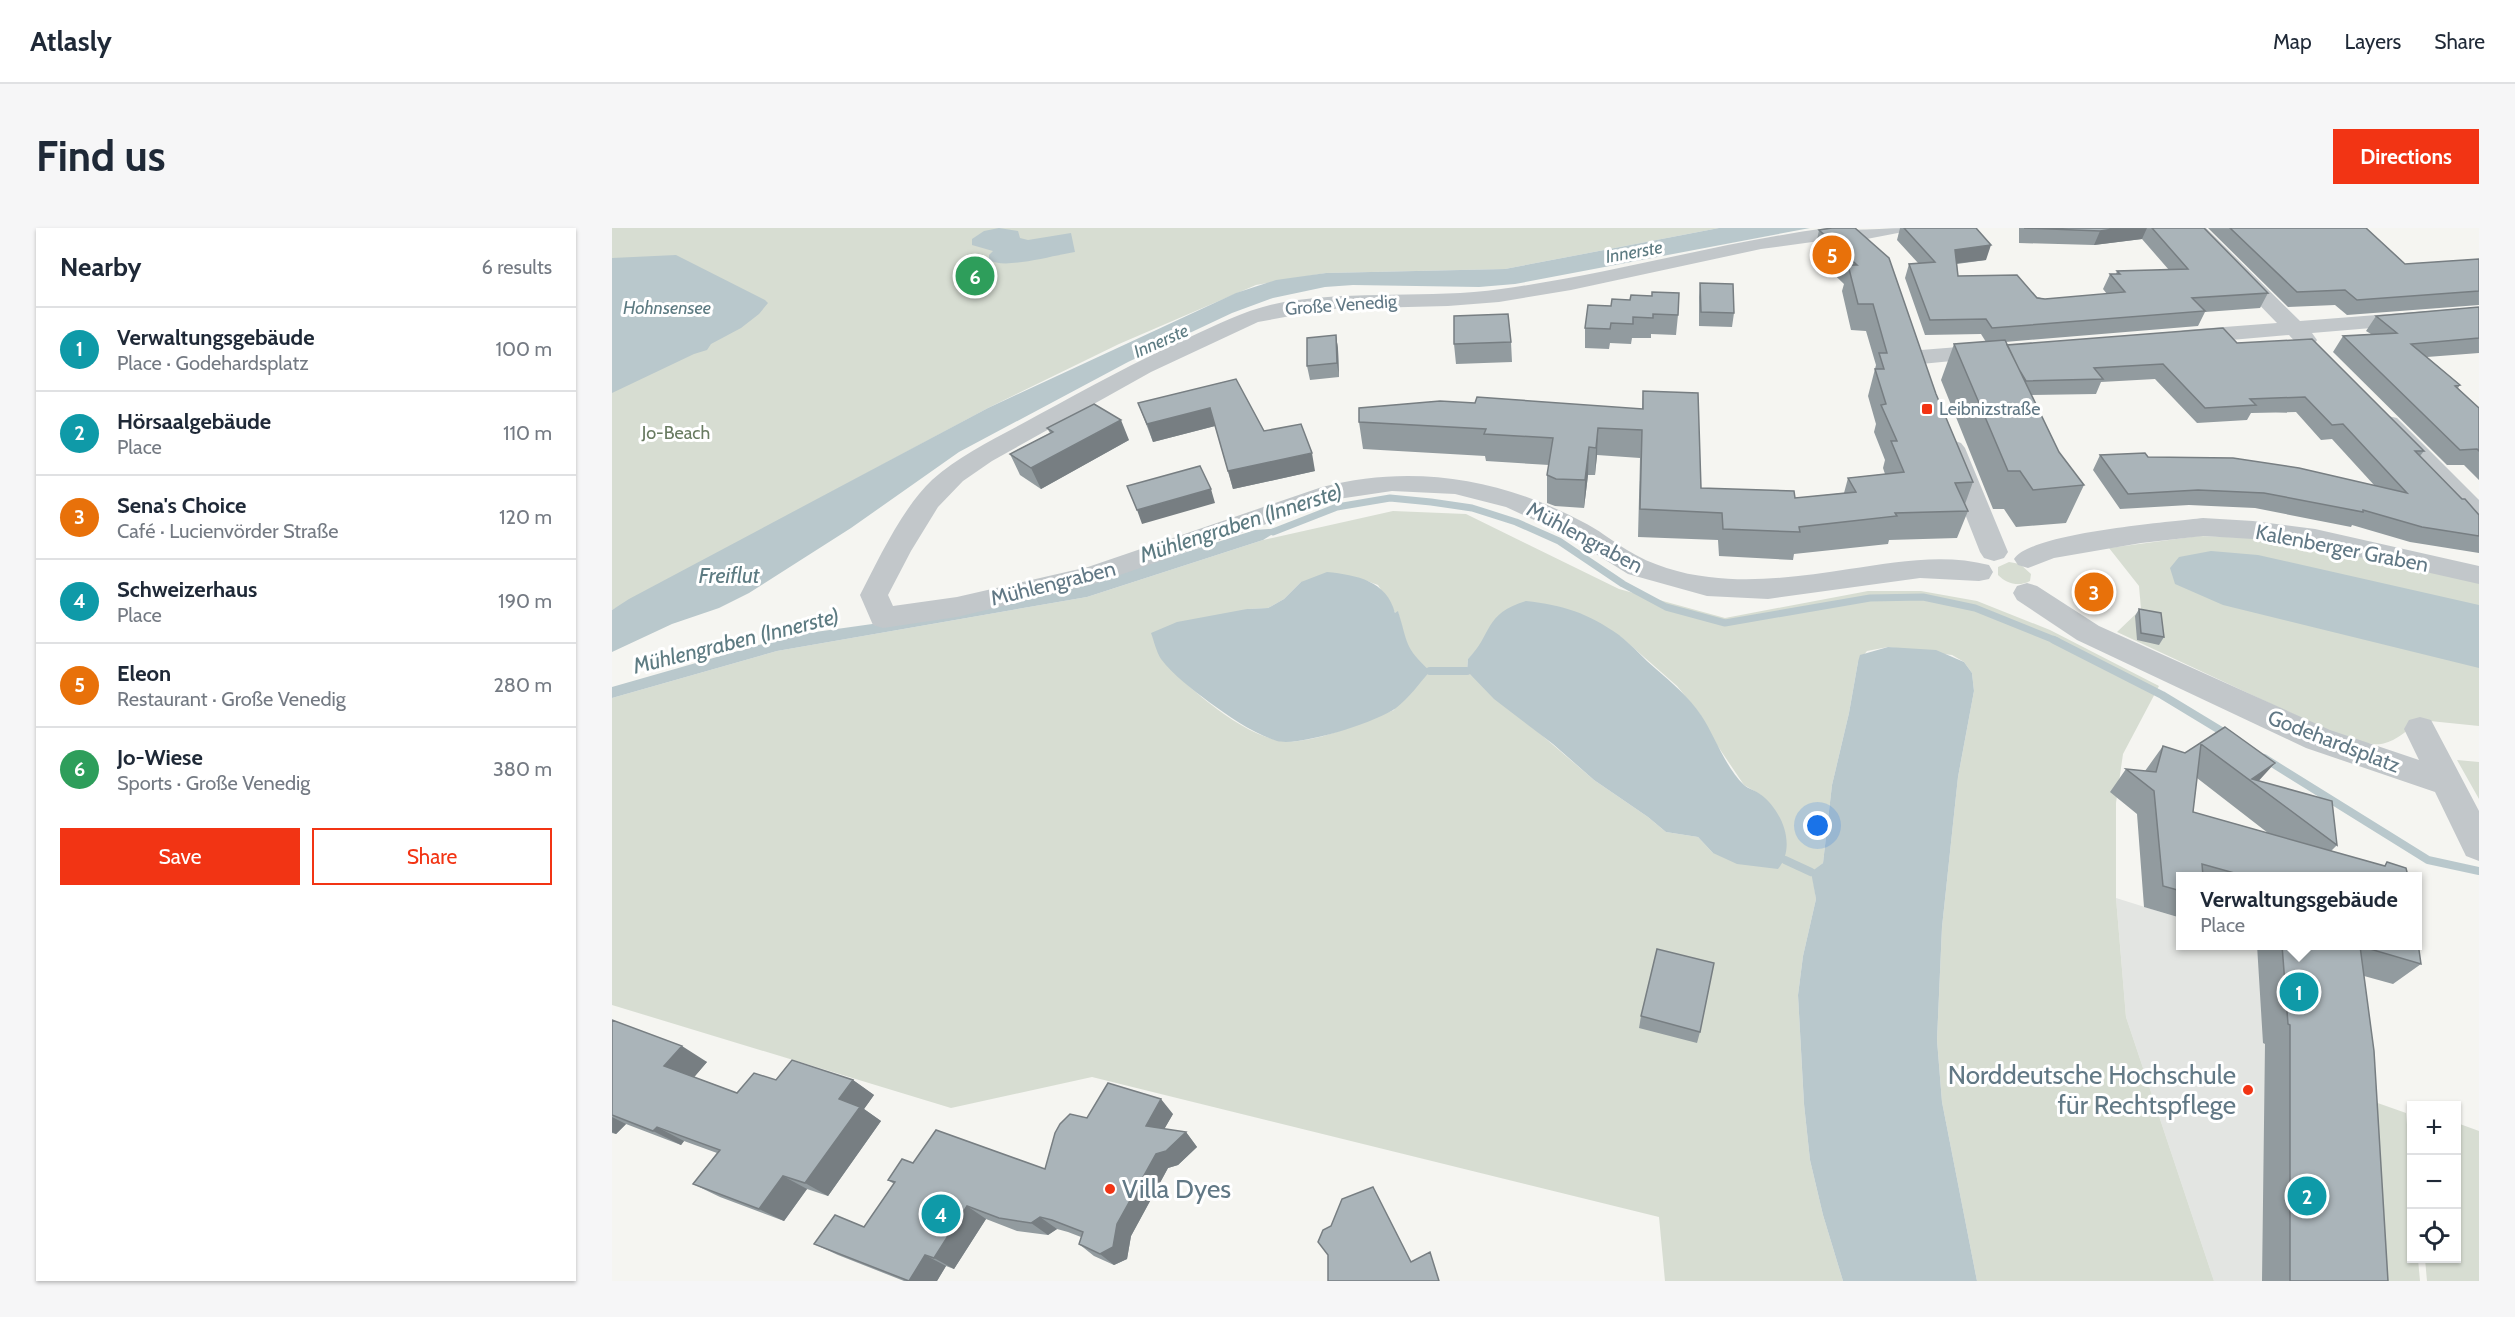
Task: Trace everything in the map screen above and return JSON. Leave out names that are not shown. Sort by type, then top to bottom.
[{"type":"street","name":"Große Venedig","points":[[883,618],[874,596],[897,551],[927,503],[954,475],[982,456],[1143,368],[1236,322],[1283,309],[1328,303],[1468,299],[1533,291],[1761,243],[1827,234],[1854,245],[1896,228]]},
{"type":"street","points":[[2195,228],[2320,354]]},
{"type":"street","points":[[2160,339],[2479,314]]},
{"type":"street","points":[[1921,358],[2012,350]]},
{"type":"street","points":[[2370,405],[2479,515]]},
{"type":"street","points":[[1946,431],[1987,562],[1990,584],[1998,589],[2018,594],[2036,590],[2044,579],[2042,572],[2028,559],[2011,553],[1987,562]]},
{"type":"street","name":"Mühlengraben","points":[[883,618],[957,607],[1094,575],[1331,493],[1372,484],[1447,486],[1501,496],[1575,528],[1627,563],[1678,581],[1705,587],[1759,591],[1923,568],[1987,562]]},
{"type":"street","name":"Kalenberger Graben","points":[[2028,559],[2047,550],[2141,534],[2203,527],[2253,530],[2315,538],[2479,574]]},
{"type":"street","name":"Godehardsplatz","points":[[2027,593],[2088,633],[2318,739],[2445,782]]},
{"type":"street","points":[[2420,729],[2479,846]]},
{"type":"shaded area","name":"Norddeutsche Hochschule für Rechtspflege","points":[[2116,898],[2176,917],[2176,950],[2274,950],[2355,1281],[2214,1281],[2126,1017]]},
{"type":"green space","name":"Jo-Beach","points":[[612,228],[1719,228],[1505,269],[1326,273],[1256,285],[1119,344],[988,408],[612,610]]},
{"type":"green space","points":[[1393,511],[1466,514],[1619,589],[1725,618],[1868,591],[1921,591],[1977,601],[2050,630],[2159,686],[2123,754],[2116,803],[2116,898],[2126,1017],[2214,1281],[1977,1281],[1942,1102],[1937,1040],[1942,927],[1958,777],[1974,691],[1972,673],[1964,662],[1952,655],[1888,647],[1867,651],[1858,662],[1832,785],[1823,863],[1812,872],[1816,899],[1803,956],[1798,995],[1804,1104],[1810,1160],[1823,1215],[1843,1281],[1665,1281],[1659,1217],[1092,1077],[951,1108],[612,1005],[612,698],[777,651],[1087,597],[1263,540]],"holes":[[[1367,581],[1378,585],[1396,614],[1398,612],[1405,639],[1412,654],[1394,710],[1347,728],[1298,741],[1281,741],[1262,735],[1243,726],[1205,700],[1161,658],[1247,609],[1268,608],[1284,599],[1301,582]],[[1620,636],[1677,686],[1700,714],[1717,745],[1744,785],[1761,795],[1713,853],[1698,837],[1666,832],[1594,780],[1467,671],[1468,659],[1474,653]]]},
{"type":"green space","points":[[2199,536],[2307,540],[2479,576],[2479,726],[2420,720],[2390,742],[2373,744],[2363,742],[2336,734],[2117,632],[2141,609],[2139,586],[2109,548]]},
{"type":"green space","points":[[2009,562],[2020,564],[2031,574],[2030,581],[2013,584],[1998,575],[1998,567]]},
{"type":"green space","points":[[2457,760],[2479,762],[2479,799]]},
{"type":"green space","points":[[2372,1101],[2406,1113],[2407,1263],[2418,1263],[2420,1281],[2381,1281]]},
{"type":"green space","points":[[2461,1124],[2479,1131],[2479,1281],[2427,1281],[2425,1263],[2461,1263]]},
{"type":"water","points":[[999,228],[1018,231],[1020,238],[1028,240],[1071,233],[1075,252],[1018,263],[996,263],[989,260],[989,255],[993,251],[972,245],[972,239],[984,231]]},
{"type":"water","points":[[1719,228],[1810,228],[1515,284],[1479,287],[1353,285],[1325,287],[1273,298],[1232,313],[1128,362],[959,452],[851,528],[749,593],[719,608],[672,624],[612,652],[612,610],[629,599],[988,408],[1236,293],[1276,280],[1326,273],[1505,269]]},
{"type":"water","name":"Hohnsensee","points":[[676,255],[768,303],[759,314],[741,328],[711,344],[707,350],[612,393],[612,258]]},
{"type":"water","points":[[1283,528],[1263,540],[1087,597],[777,651],[612,698],[612,687],[794,635],[915,618],[1087,584],[1255,530]]},
{"type":"water","points":[[2211,551],[2258,555],[2479,605],[2479,668],[2223,605],[2175,584],[2170,568],[2179,557]]},
{"type":"water","points":[[1327,572],[1360,578],[1378,587],[1391,602],[1395,613],[1398,611],[1411,650],[1430,671],[1405,700],[1386,714],[1319,737],[1288,742],[1277,741],[1250,729],[1209,702],[1177,676],[1159,656],[1151,633],[1177,622],[1247,609],[1268,608],[1284,599],[1301,582]]},
{"type":"water","points":[[1526,601],[1575,611],[1608,627],[1686,696],[1706,723],[1737,778],[1775,809],[1786,839],[1784,860],[1778,869],[1737,864],[1713,853],[1698,837],[1666,832],[1594,780],[1553,744],[1494,699],[1467,671],[1468,659],[1495,618],[1512,606]]},
{"type":"water","points":[[1888,647],[1936,650],[1964,662],[1972,673],[1974,691],[1958,777],[1942,927],[1937,1040],[1942,1102],[1977,1281],[1843,1281],[1823,1215],[1810,1160],[1804,1104],[1798,995],[1803,956],[1816,899],[1811,872],[1823,863],[1832,785],[1860,655]]},
{"type":"building","points":[[1855,228],[1889,258],[1936,394],[1973,482],[1955,483],[1968,511],[1895,513],[1897,516],[1799,527],[1800,532],[1723,529],[1722,513],[1640,509],[1642,430],[1598,428],[1596,448],[1589,447],[1585,480],[1556,479],[1547,475],[1553,438],[1484,434],[1486,429],[1359,422],[1359,408],[1440,401],[1475,403],[1477,397],[1643,409],[1643,391],[1698,393],[1701,488],[1794,491],[1795,498],[1856,492],[1848,478],[1904,472],[1891,441],[1897,441],[1881,405],[1886,404],[1875,369],[1884,369],[1879,353],[1887,353],[1873,304],[1858,304],[1848,265],[1857,265],[1819,230]]},
{"type":"building","points":[[1904,228],[1976,228],[1991,245],[1955,250],[1958,276],[2017,275],[2037,298],[2045,299],[2125,292],[2110,274],[2120,274],[2117,271],[2188,269],[2152,228],[2204,228],[2268,293],[2192,298],[2205,311],[1992,328],[1986,319],[1930,320],[1909,264],[1935,262]]},
{"type":"building","points":[[2024,228],[2120,228],[2100,231]]},
{"type":"building","points":[[2230,228],[2366,228],[2405,264],[2479,259],[2479,291],[2357,300],[2345,290],[2297,292]]},
{"type":"building","points":[[1700,283],[1733,284],[1734,313],[1701,312]]},
{"type":"building","points":[[1652,292],[1679,293],[1678,315],[1653,314],[1653,318],[1633,317],[1633,324],[1611,323],[1610,329],[1585,328],[1588,305],[1611,306],[1612,299],[1630,300],[1631,295],[1652,296]]},
{"type":"building","points":[[2479,307],[2479,338],[2411,344],[2460,385],[2455,386],[2479,408],[2479,451],[2477,449],[2460,450],[2343,336],[2397,333],[2376,316]]},
{"type":"building","points":[[1508,314],[1511,342],[1454,344],[1454,316]]},
{"type":"building","points":[[2223,328],[2237,343],[2312,339],[2424,451],[2415,451],[2479,515],[2479,536],[2422,527],[2363,510],[2363,512],[2264,493],[2198,490],[2128,494],[2100,455],[2145,453],[2148,457],[2233,458],[2299,468],[2407,493],[2343,424],[2332,425],[2305,397],[2250,399],[2256,405],[2205,408],[2163,364],[2094,368],[2103,379],[2026,381],[2007,345]]},
{"type":"building","points":[[1336,335],[1337,363],[1307,366],[1307,338]]},
{"type":"building","points":[[2005,340],[2059,452],[2084,485],[2033,490],[2020,471],[2008,471],[1954,344]]},
{"type":"building","points":[[1236,379],[1264,431],[1301,424],[1312,453],[1228,471],[1210,408],[1147,424],[1138,403]]},
{"type":"building","points":[[1094,404],[1121,420],[1031,468],[1010,454],[1053,432],[1047,428]]},
{"type":"building","points":[[1200,466],[1211,489],[1137,510],[1127,486]]},
{"type":"building","points":[[2139,609],[2161,613],[2164,637],[2141,633]]},
{"type":"building","points":[[2225,727],[2275,763],[2252,779],[2332,801],[2337,845],[2201,744],[2193,812],[2385,866],[2387,862],[2406,868],[2407,872],[2231,872],[2202,864],[2203,872],[2176,872],[2176,890],[2163,886],[2154,791],[2126,769],[2156,772],[2163,746],[2185,753]]},
{"type":"building","points":[[1657,949],[1714,963],[1700,1032],[1641,1016]]},
{"type":"building","points":[[2282,950],[2361,950],[2374,1051],[2388,1281],[2290,1281],[2290,1025],[2288,1024]]},
{"type":"building","points":[[2374,950],[2419,950],[2421,964]]},
{"type":"building","points":[[612,1020],[682,1046],[664,1066],[737,1093],[754,1073],[776,1080],[792,1060],[853,1080],[839,1099],[860,1107],[805,1183],[783,1176],[759,1209],[693,1184],[720,1150],[657,1127],[653,1131],[612,1115]]},
{"type":"building","points":[[1108,1083],[1161,1099],[1146,1126],[1186,1132],[1166,1151],[1156,1154],[1117,1224],[1113,1247],[1100,1254],[1079,1244],[1083,1232],[1052,1220],[1040,1217],[1031,1223],[999,1218],[967,1206],[934,1258],[925,1255],[909,1281],[814,1244],[835,1215],[864,1227],[895,1182],[888,1180],[902,1159],[913,1163],[936,1130],[1045,1169],[1055,1133],[1060,1124],[1070,1114],[1087,1118]]},
{"type":"building","points":[[1373,1187],[1411,1262],[1430,1252],[1439,1281],[1328,1281],[1328,1255],[1318,1242],[1323,1230],[1331,1226],[1342,1199]]},
{"type":"waterway","name":"Mühlengraben (Innerste)","points":[[1273,532],[1337,507],[1390,498],[1431,502],[1472,508],[1516,522],[1559,541],[1623,584],[1666,607],[1725,623],[1870,598],[1923,597],[1975,608],[2057,641]]},
{"type":"waterway","name":"Mühlengraben (Innerste)","points":[[2054,640],[2162,695],[2228,735]]},
{"type":"waterway","points":[[1430,671],[1467,671]]},
{"type":"waterway","name":"Mühlengraben (Innerste)","points":[[2264,758],[2428,860],[2479,871]]},
{"type":"waterway","points":[[1785,860],[1811,872]]},
{"type":"place","name":"Eleon","points":[[1832,255]]},
{"type":"place","name":"Jo-Wiese","points":[[975,276]]},
{"type":"place","name":"Leibnizstraße","points":[[1927,409]]},
{"type":"place","name":"Sena's Choice","points":[[2094,592]]},
{"type":"place","name":"Verwaltungsgebäude","points":[[2299,992]]},
{"type":"place","name":"Norddeutsche Hochschule für Rechtspflege","points":[[2248,1090]]},
{"type":"place","name":"Villa Dyes","points":[[1110,1189]]},
{"type":"place","name":"Hörsaalgebäude","points":[[2307,1196]]},
{"type":"place","name":"Schweizerhaus","points":[[941,1214]]},
{"type":"water label","name":"Innerste","points":[[1634,252]]},
{"type":"water label","name":"Innerste","points":[[1161,341]]},
{"type":"water label","name":"Freiflut","points":[[729,575]]}]
